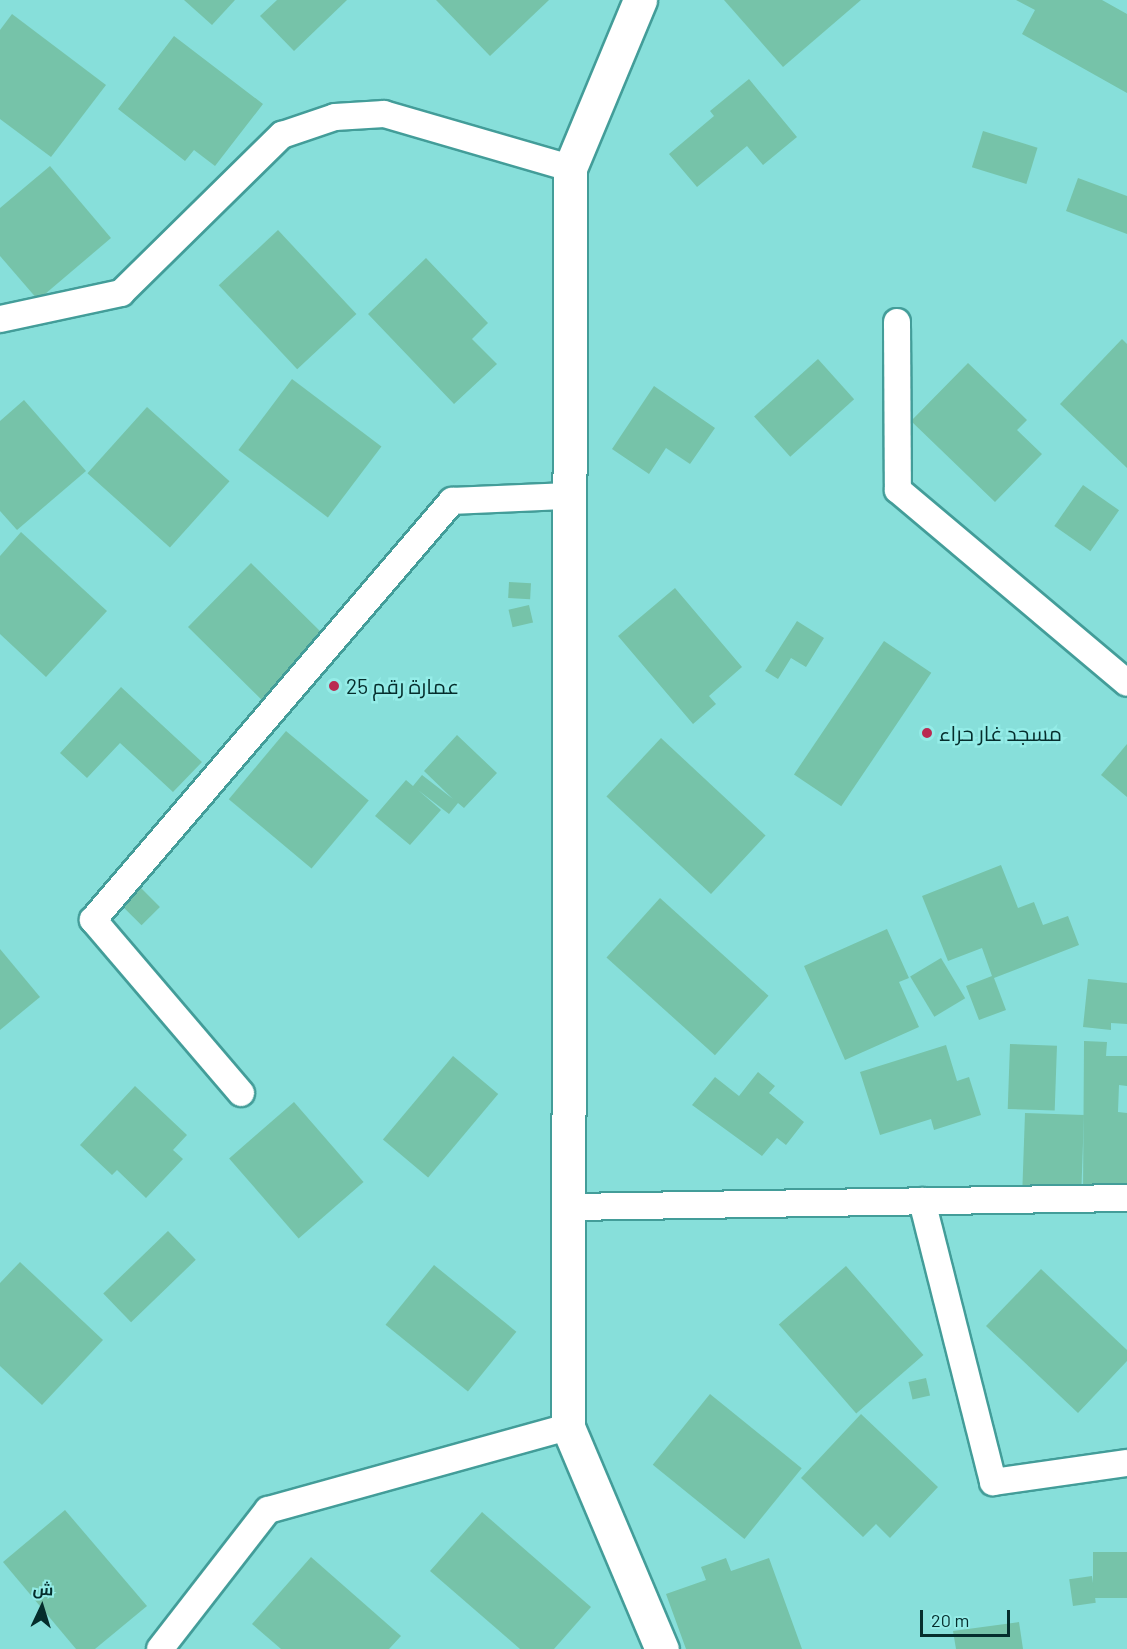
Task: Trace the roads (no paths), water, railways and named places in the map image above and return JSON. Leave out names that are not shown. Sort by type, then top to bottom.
[{"type":"street","points":[[640,0],[570,168],[568,496],[571,1208],[568,1427],[662,1649]]},
{"type":"street","points":[[0,319],[121,293],[282,135],[335,117],[384,114],[570,168]]},
{"type":"street","points":[[897,322],[898,490],[1122,669]]},
{"type":"street","points":[[241,1094],[93,920],[452,501],[568,496]]},
{"type":"street","points":[[571,1208],[1127,1198]]},
{"type":"street","points":[[921,1202],[993,1482],[1127,1462]]},
{"type":"street","points":[[160,1649],[268,1510],[568,1427]]},
{"type":"place","name":"عمارة رقم 25","points":[[334,686]]},
{"type":"place","name":"مسجد غار حراء","points":[[927,733]]}]
